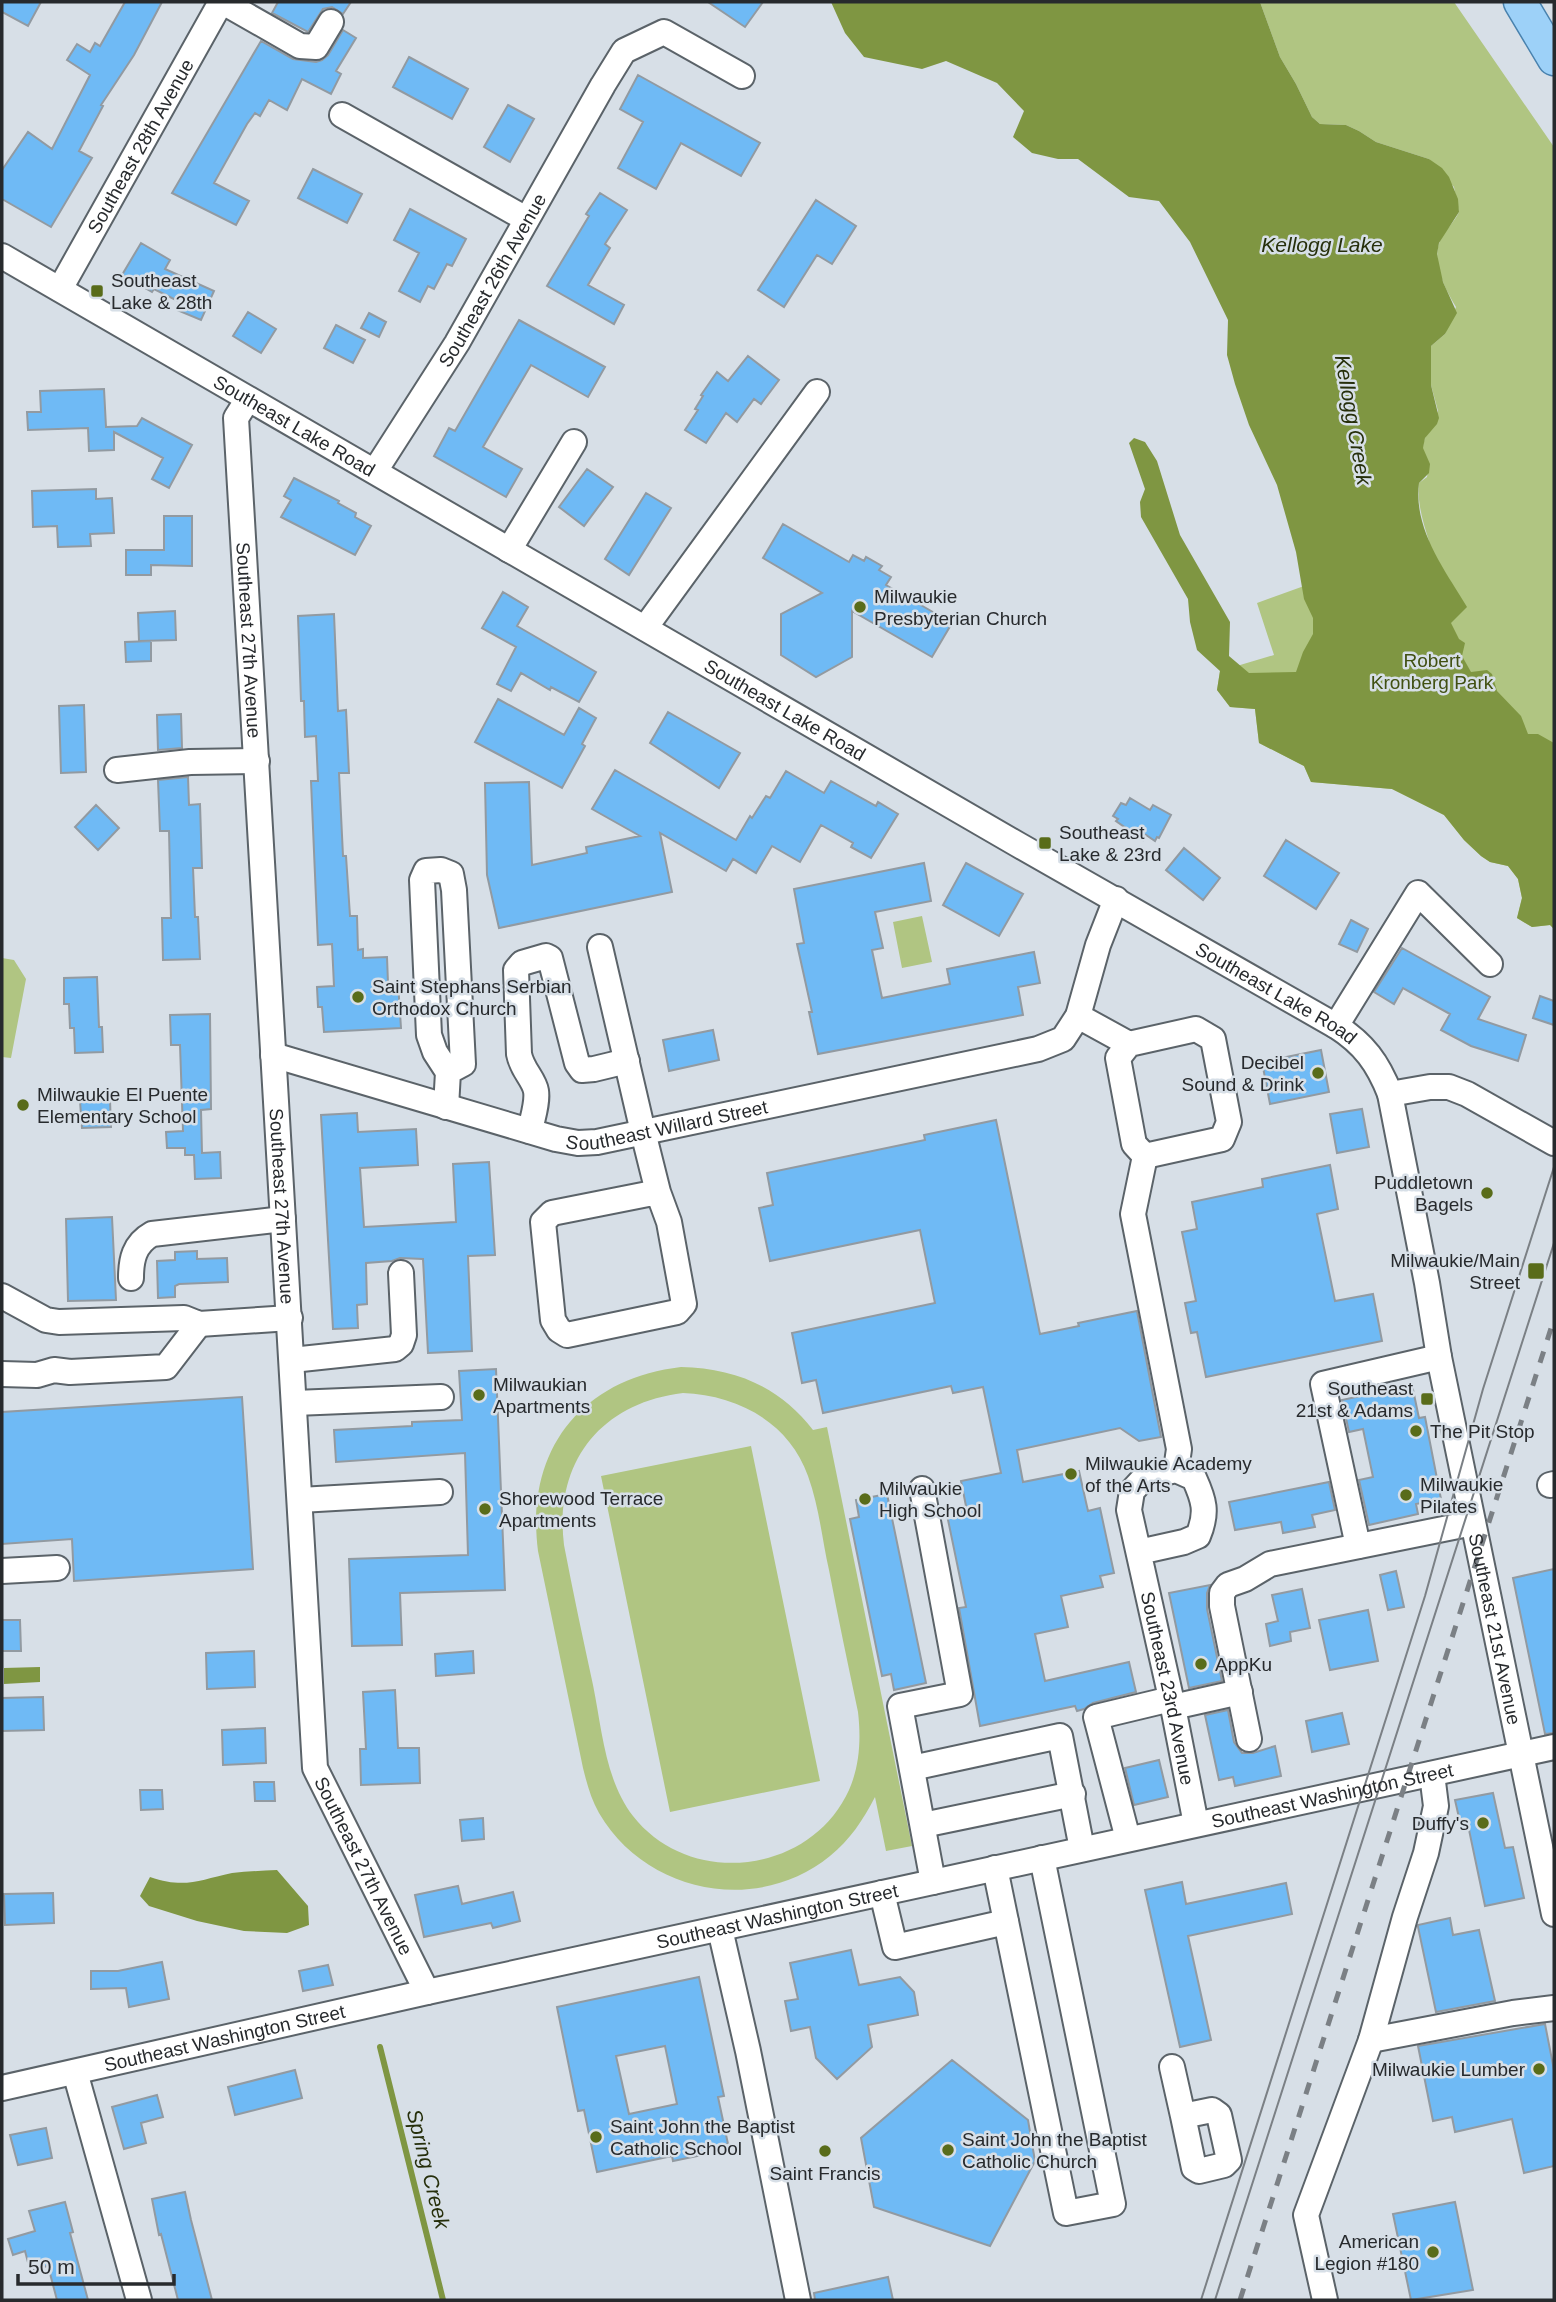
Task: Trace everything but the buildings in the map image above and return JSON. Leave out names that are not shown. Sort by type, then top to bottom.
[{"type":"main road","points":[[1520,2],[1554,59]]},
{"type":"street","points":[[222,2],[308,48],[316,47],[331,22]]},
{"type":"street","name":"Southeast 28th Avenue","points":[[60,289],[222,2]]},
{"type":"street","name":"Southeast 26th Avenue","points":[[375,471],[457,343],[624,51],[664,32],[742,76]]},
{"type":"street","points":[[342,115],[526,219]]},
{"type":"street","name":"Southeast Lake Road","points":[[2,257],[1336,1026],[1367,1051],[1390,1094]]},
{"type":"street","points":[[645,628],[817,391]]},
{"type":"street","name":"Southeast 27th Avenue","points":[[248,399],[236,418],[315,1768],[427,1992]]},
{"type":"street","points":[[509,550],[574,442]]},
{"type":"street","points":[[117,770],[190,762],[257,761]]},
{"type":"street","points":[[446,1107],[448,1072],[435,1052],[429,1035],[422,880],[426,871],[441,870],[451,874],[454,890],[463,1064],[448,1072]]},
{"type":"street","points":[[1336,1026],[1418,893],[1490,964]]},
{"type":"street","points":[[1116,900],[1098,946],[1078,1016],[1129,1044]]},
{"type":"street","points":[[600,947],[658,1192],[669,1222],[684,1304],[677,1312],[628,1323],[567,1335],[558,1330],[553,1320],[543,1222],[552,1213],[658,1192]]},
{"type":"street","points":[[530,1131],[536,1094],[519,1054],[516,970],[522,963],[546,956],[550,958],[577,1063],[582,1070],[627,1061]]},
{"type":"street","name":"Southeast Willard Street","points":[[273,1055],[578,1143],[597,1142],[1038,1049],[1063,1039],[1078,1016]]},
{"type":"street","points":[[1196,1029],[1213,1038],[1229,1122],[1222,1139],[1144,1156],[1134,1144],[1118,1058],[1129,1044],[1196,1029]]},
{"type":"street","points":[[1390,1094],[1430,1087],[1449,1087],[1467,1094],[1554,1143]]},
{"type":"street","name":"Southeast 21st Avenue","points":[[1390,1094],[1439,1357],[1554,1914]]},
{"type":"street","points":[[1144,1156],[1133,1214],[1179,1449],[1176,1470]]},
{"type":"street","points":[[131,1278],[133,1254],[140,1243],[152,1234],[284,1219]]},
{"type":"street","points":[[292,1360],[395,1349],[401,1344],[404,1335],[401,1273]]},
{"type":"street","points":[[2,1296],[46,1320],[68,1322],[184,1318],[199,1324],[290,1318]]},
{"type":"street","points":[[2,1374],[37,1375],[54,1370],[70,1372],[166,1367],[199,1324]]},
{"type":"street","points":[[1358,1546],[1323,1384],[1439,1357]]},
{"type":"street","points":[[295,1403],[440,1397]]},
{"type":"street","points":[[1176,1470],[1194,1478],[1204,1500],[1203,1523],[1198,1535],[1184,1542],[1139,1552],[1129,1510],[1132,1491],[1145,1477],[1176,1470]]},
{"type":"street","points":[[922,1489],[960,1694],[900,1706],[933,1882]]},
{"type":"street","points":[[300,1500],[440,1492]]},
{"type":"street","points":[[1249,1739],[1222,1606],[1222,1593],[1228,1586],[1270,1564],[1473,1523]]},
{"type":"street","name":"Southeast 23rd Avenue","points":[[1139,1552],[1196,1824]]},
{"type":"street","points":[[2,1571],[57,1568]]},
{"type":"street","points":[[1128,1839],[1096,1717],[1240,1692]]},
{"type":"street","points":[[912,1768],[1060,1736],[1082,1849]]},
{"type":"street","name":"Southeast Washington Street","points":[[2,2088],[882,1892],[1554,1747]]},
{"type":"street","points":[[1325,2300],[1306,2215],[1371,2040],[1426,1853],[1436,1806],[1432,1774]]},
{"type":"street","points":[[923,1825],[1073,1794]]},
{"type":"street","points":[[995,1868],[1066,2213],[1113,2204],[1042,1858]]},
{"type":"street","points":[[882,1892],[895,1947],[1006,1922]]},
{"type":"street","points":[[720,1929],[748,2051],[798,2300]]},
{"type":"street","points":[[1371,2040],[1513,2013],[1554,2008]]},
{"type":"street","points":[[1172,2067],[1183,2116]]},
{"type":"street","points":[[75,2072],[139,2300]]},
{"type":"green space","name":"Robert Kronberg Park","points":[[1260,2],[1454,2],[1554,147],[1554,929],[1550,925],[1532,927],[1517,918],[1522,898],[1518,879],[1508,866],[1490,862],[1481,856],[1444,815],[1392,789],[1311,782],[1304,766],[1259,743],[1255,709],[1230,707],[1217,690],[1220,671],[1274,655],[1257,603],[1429,541],[1421,512],[1419,483],[1427,477],[1428,465],[1423,445],[1438,411],[1431,385],[1431,346],[1445,334],[1456,307],[1444,284],[1437,258],[1440,241],[1459,212],[1454,187],[1429,159],[1376,142],[1346,125],[1320,124],[1312,117],[1280,57]]},
{"type":"green space","points":[[922,916],[932,962],[902,968],[893,922]]},
{"type":"green space","points":[[2,958],[14,960],[26,979],[11,1058],[2,1057]]},
{"type":"green space","points":[[681,1367],[720,1371],[738,1376],[771,1391],[800,1415],[813,1430],[827,1427],[912,1846],[886,1851],[875,1797],[861,1822],[844,1843],[830,1856],[801,1874],[770,1886],[738,1890],[705,1887],[674,1878],[645,1862],[619,1841],[599,1813],[591,1797],[583,1768],[538,1551],[536,1515],[541,1481],[551,1452],[567,1426],[588,1404],[615,1387],[646,1374]],"holes":[[[683,1393],[723,1399],[759,1415],[788,1441],[799,1457],[815,1499],[858,1712],[859,1742],[855,1771],[849,1790],[831,1818],[807,1840],[779,1854],[748,1862],[716,1862],[685,1855],[657,1839],[633,1816],[624,1802],[616,1787],[606,1754],[564,1545],[563,1515],[567,1488],[575,1464],[589,1442],[606,1424],[628,1409],[654,1399]]]},
{"type":"green space","points":[[751,1446],[820,1781],[670,1812],[601,1476]]},
{"type":"water","name":"Kellogg Lake","points":[[831,2],[1260,2],[1280,57],[1312,117],[1320,124],[1346,125],[1376,142],[1429,159],[1442,168],[1458,199],[1459,212],[1439,243],[1437,254],[1443,282],[1457,313],[1445,334],[1431,346],[1431,385],[1439,418],[1425,438],[1423,448],[1430,464],[1429,473],[1419,483],[1418,500],[1432,548],[1467,607],[1451,623],[1459,639],[1465,643],[1462,656],[1471,672],[1487,670],[1492,674],[1497,691],[1521,716],[1528,734],[1538,734],[1554,743],[1554,929],[1550,925],[1532,927],[1517,918],[1522,898],[1518,879],[1508,866],[1490,862],[1481,856],[1444,815],[1392,789],[1311,782],[1304,766],[1259,743],[1255,709],[1230,707],[1217,690],[1220,671],[1197,650],[1188,599],[1141,517],[1140,502],[1145,489],[1129,443],[1134,438],[1145,442],[1157,461],[1180,535],[1230,622],[1229,656],[1249,673],[1296,672],[1313,634],[1313,618],[1304,599],[1296,552],[1277,485],[1249,425],[1235,384],[1227,355],[1228,320],[1190,242],[1159,201],[1129,197],[1078,159],[1058,159],[1032,153],[1013,137],[1024,111],[997,83],[946,61],[922,69],[864,57],[845,33]]},
{"type":"water","points":[[40,1667],[40,1682],[4,1684],[4,1668]]},
{"type":"water","points":[[277,1870],[308,1906],[309,1925],[287,1933],[244,1931],[197,1921],[149,1906],[140,1896],[150,1877],[183,1883],[232,1873]]},
{"type":"waterway","name":"Spring Creek","points":[[380,2047],[443,2300]]},
{"type":"tram line","points":[[1201,2300],[1425,1596],[1483,1389],[1554,1167]]},
{"type":"tram line","points":[[1215,2300],[1554,1243]]},
{"type":"railway","points":[[1240,2300],[1554,1319]]},
{"type":"place","name":"Southeast Lake & 28th","points":[[97,291]]},
{"type":"place","name":"Milwaukie Presbyterian Church","points":[[860,607]]},
{"type":"place","name":"Southeast Lake & 23rd","points":[[1045,843]]},
{"type":"place","name":"Saint Stephans Serbian Orthodox Church","points":[[358,997]]},
{"type":"place","name":"Decibel Sound & Drink","points":[[1318,1073]]},
{"type":"place","name":"Milwaukie El Puente Elementary School","points":[[23,1105]]},
{"type":"place","name":"Puddletown Bagels","points":[[1487,1193]]},
{"type":"place","name":"Milwaukie/Main Street","points":[[1536,1271]]},
{"type":"place","name":"Milwaukian Apartments","points":[[479,1395]]},
{"type":"place","name":"Southeast 21st & Adams","points":[[1427,1399]]},
{"type":"place","name":"The Pit Stop","points":[[1416,1431]]},
{"type":"place","name":"Milwaukie Academy of the Arts","points":[[1071,1474]]},
{"type":"place","name":"Milwaukie Pilates","points":[[1406,1495]]},
{"type":"place","name":"Milwaukie High School","points":[[865,1499]]},
{"type":"place","name":"Shorewood Terrace Apartments","points":[[485,1509]]},
{"type":"place","name":"AppKu","points":[[1201,1664]]},
{"type":"place","name":"Duffy's","points":[[1483,1823]]},
{"type":"place","name":"Milwaukie Lumber","points":[[1539,2069]]},
{"type":"place","name":"Saint John the Baptist Catholic School","points":[[596,2137]]},
{"type":"place","name":"Saint John the Baptist Catholic Church","points":[[948,2150]]},
{"type":"place","name":"Saint Francis","points":[[825,2151]]},
{"type":"place","name":"American Legion #180","points":[[1433,2252]]},
{"type":"water label","name":"Kellogg Creek","points":[[1353,420]]}]
